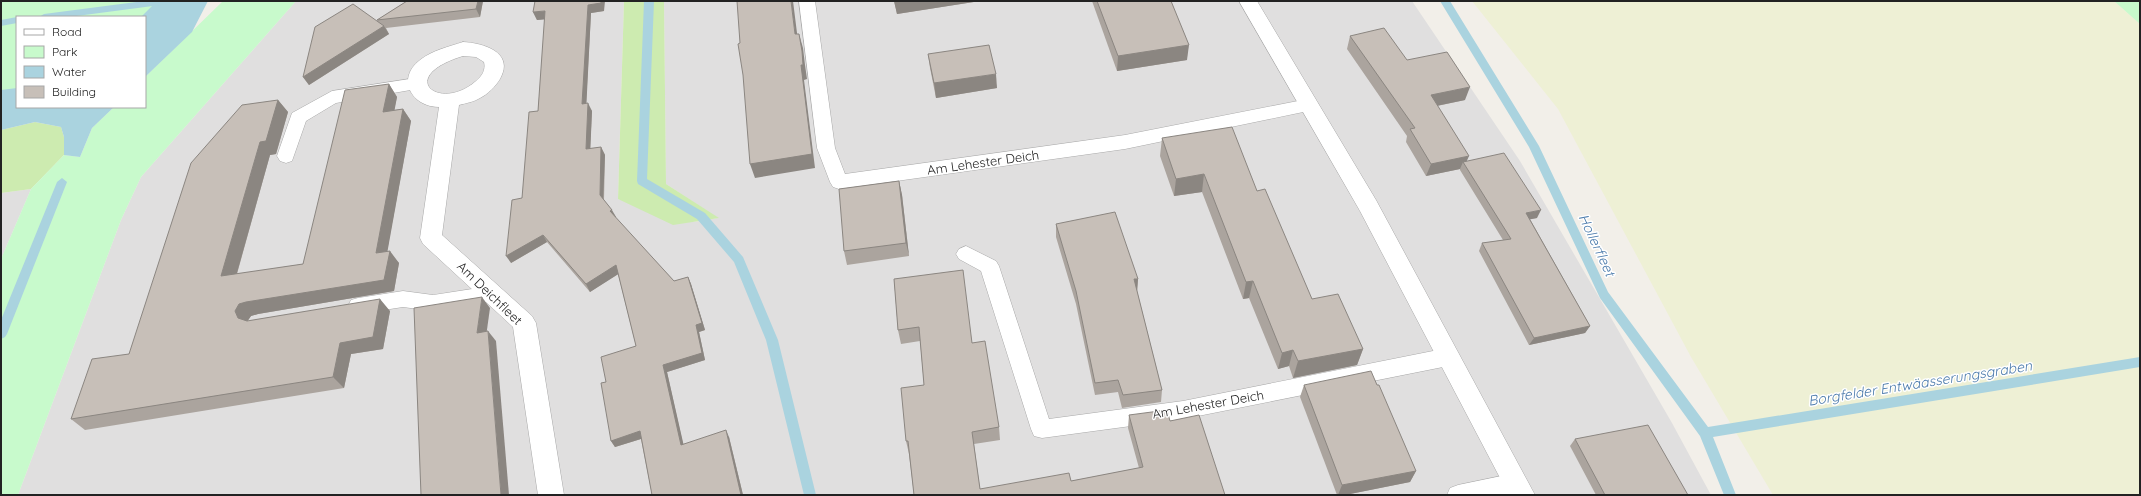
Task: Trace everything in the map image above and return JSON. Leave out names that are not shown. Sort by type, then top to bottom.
[{"type":"street","points":[[1248,1],[1368,206],[1519,489]]},
{"type":"street","points":[[463,49],[476,50],[486,54],[492,60],[494,68],[491,77],[475,92],[450,101],[427,98],[420,92],[416,84],[418,75],[425,65],[436,57],[449,51],[463,49]]},
{"type":"street","name":"Am Deichfleet","points":[[450,101],[431,238],[524,323],[551,495]]},
{"type":"lane","name":"Am Lehester Deich","points":[[808,1],[826,148],[839,182],[1125,142],[1308,105]]},
{"type":"lane","points":[[286,156],[298,117],[332,97],[416,84]]},
{"type":"lane","name":"Am Lehester Deich","points":[[966,254],[988,266],[1042,429],[1184,410],[1448,357]]},
{"type":"lane","points":[[342,309],[403,299],[433,303],[492,294]]},
{"type":"lane","points":[[1458,495],[1519,489]]},
{"type":"shaded area","points":[[296,1],[624,1],[618,199],[693,222],[718,218],[666,184],[664,1],[1412,1],[1520,161],[1672,423],[1711,495],[18,495],[121,220],[141,177]]},
{"type":"shaded area","points":[[31,189],[1,259],[1,193]]},
{"type":"green space","points":[[1,1],[187,1],[146,17],[16,16],[16,108],[1,119]]},
{"type":"green space","points":[[223,1],[296,1],[141,177],[121,220],[18,495],[1,495],[1,259],[31,189],[64,155],[80,157],[92,128],[113,108],[146,108],[146,76]]},
{"type":"green space","points":[[624,1],[664,1],[666,184],[719,218],[673,225],[618,199]]},
{"type":"green space","points":[[1472,1],[2114,1],[2140,24],[2140,495],[1773,495],[1691,357],[1558,109]]},
{"type":"green space","points":[[2114,1],[2140,1],[2140,24]]},
{"type":"green space","points":[[35,122],[61,127],[64,137],[64,155],[31,189],[1,193],[1,130]]},
{"type":"water","points":[[157,1],[208,1],[192,32],[146,76],[146,16],[142,16]]},
{"type":"water","points":[[16,88],[16,108],[113,108],[92,128],[80,157],[64,155],[64,137],[61,127],[35,122],[1,130],[1,90]]},
{"type":"building","points":[[407,1],[478,1],[476,9],[377,20]]},
{"type":"building","points":[[535,1],[601,1],[601,3],[588,5],[582,104],[588,103],[586,149],[601,147],[600,195],[612,210],[610,211],[674,281],[688,277],[702,323],[696,325],[702,353],[663,365],[681,445],[726,430],[741,495],[652,495],[640,431],[611,441],[601,383],[606,382],[601,357],[636,346],[616,265],[586,284],[543,235],[506,256],[512,200],[522,198],[529,112],[538,111],[545,11],[533,12]]},
{"type":"building","points":[[737,1],[791,1],[795,34],[799,34],[802,51],[803,65],[801,65],[812,154],[750,164],[743,75],[738,44],[740,43]]},
{"type":"building","points":[[1097,1],[1171,1],[1189,45],[1118,56]]},
{"type":"building","points":[[353,4],[384,26],[303,77],[315,27]]},
{"type":"building","points":[[1384,28],[1407,60],[1447,52],[1470,87],[1431,95],[1469,156],[1431,164],[1410,129],[1415,128],[1350,36]]},
{"type":"building","points":[[989,45],[996,74],[934,83],[928,54]]},
{"type":"building","points":[[389,84],[383,112],[403,109],[376,253],[390,251],[384,280],[246,302],[239,304],[235,311],[238,318],[247,321],[380,299],[373,337],[340,343],[333,377],[71,419],[92,359],[129,354],[191,163],[242,105],[278,100],[266,141],[260,142],[221,276],[303,264],[345,90]]},
{"type":"building","points":[[1232,127],[1257,191],[1265,189],[1312,299],[1338,294],[1363,349],[1298,361],[1293,350],[1282,353],[1253,281],[1246,282],[1204,174],[1176,179],[1162,138]]},
{"type":"building","points":[[1504,153],[1541,210],[1526,213],[1590,326],[1534,338],[1482,243],[1511,239],[1463,162]]},
{"type":"building","points":[[899,181],[906,243],[844,251],[839,189]]},
{"type":"building","points":[[1115,212],[1138,279],[1134,279],[1162,390],[1123,395],[1118,380],[1095,383],[1076,291],[1056,224]]},
{"type":"building","points":[[963,270],[972,343],[985,341],[999,427],[972,432],[980,489],[1069,473],[1071,481],[1143,467],[1129,415],[1167,410],[1170,421],[1199,415],[1225,495],[914,495],[908,441],[906,441],[901,388],[924,385],[919,327],[898,330],[894,279]]},
{"type":"building","points":[[482,297],[477,333],[488,331],[501,495],[421,495],[414,308]]},
{"type":"building","points":[[1371,371],[1377,385],[1379,385],[1416,471],[1342,485],[1304,385]]},
{"type":"building","points":[[1648,425],[1688,495],[1605,495],[1575,439]]},
{"type":"waterway","points":[[52,16],[168,1]]},
{"type":"waterway","points":[[649,1],[642,181],[701,216],[739,260],[772,340],[810,495]]},
{"type":"waterway","name":"Hollerfleet","points":[[1445,1],[1534,146],[1604,295],[1705,433]]},
{"type":"waterway","points":[[1,23],[16,20]]},
{"type":"waterway","points":[[1,334],[62,182]]},
{"type":"waterway","name":"Borgfelder Entwäasserungsgraben","points":[[1705,433],[2140,362]]},
{"type":"waterway","name":"Hollerfleet","points":[[1705,433],[1730,495]]}]
